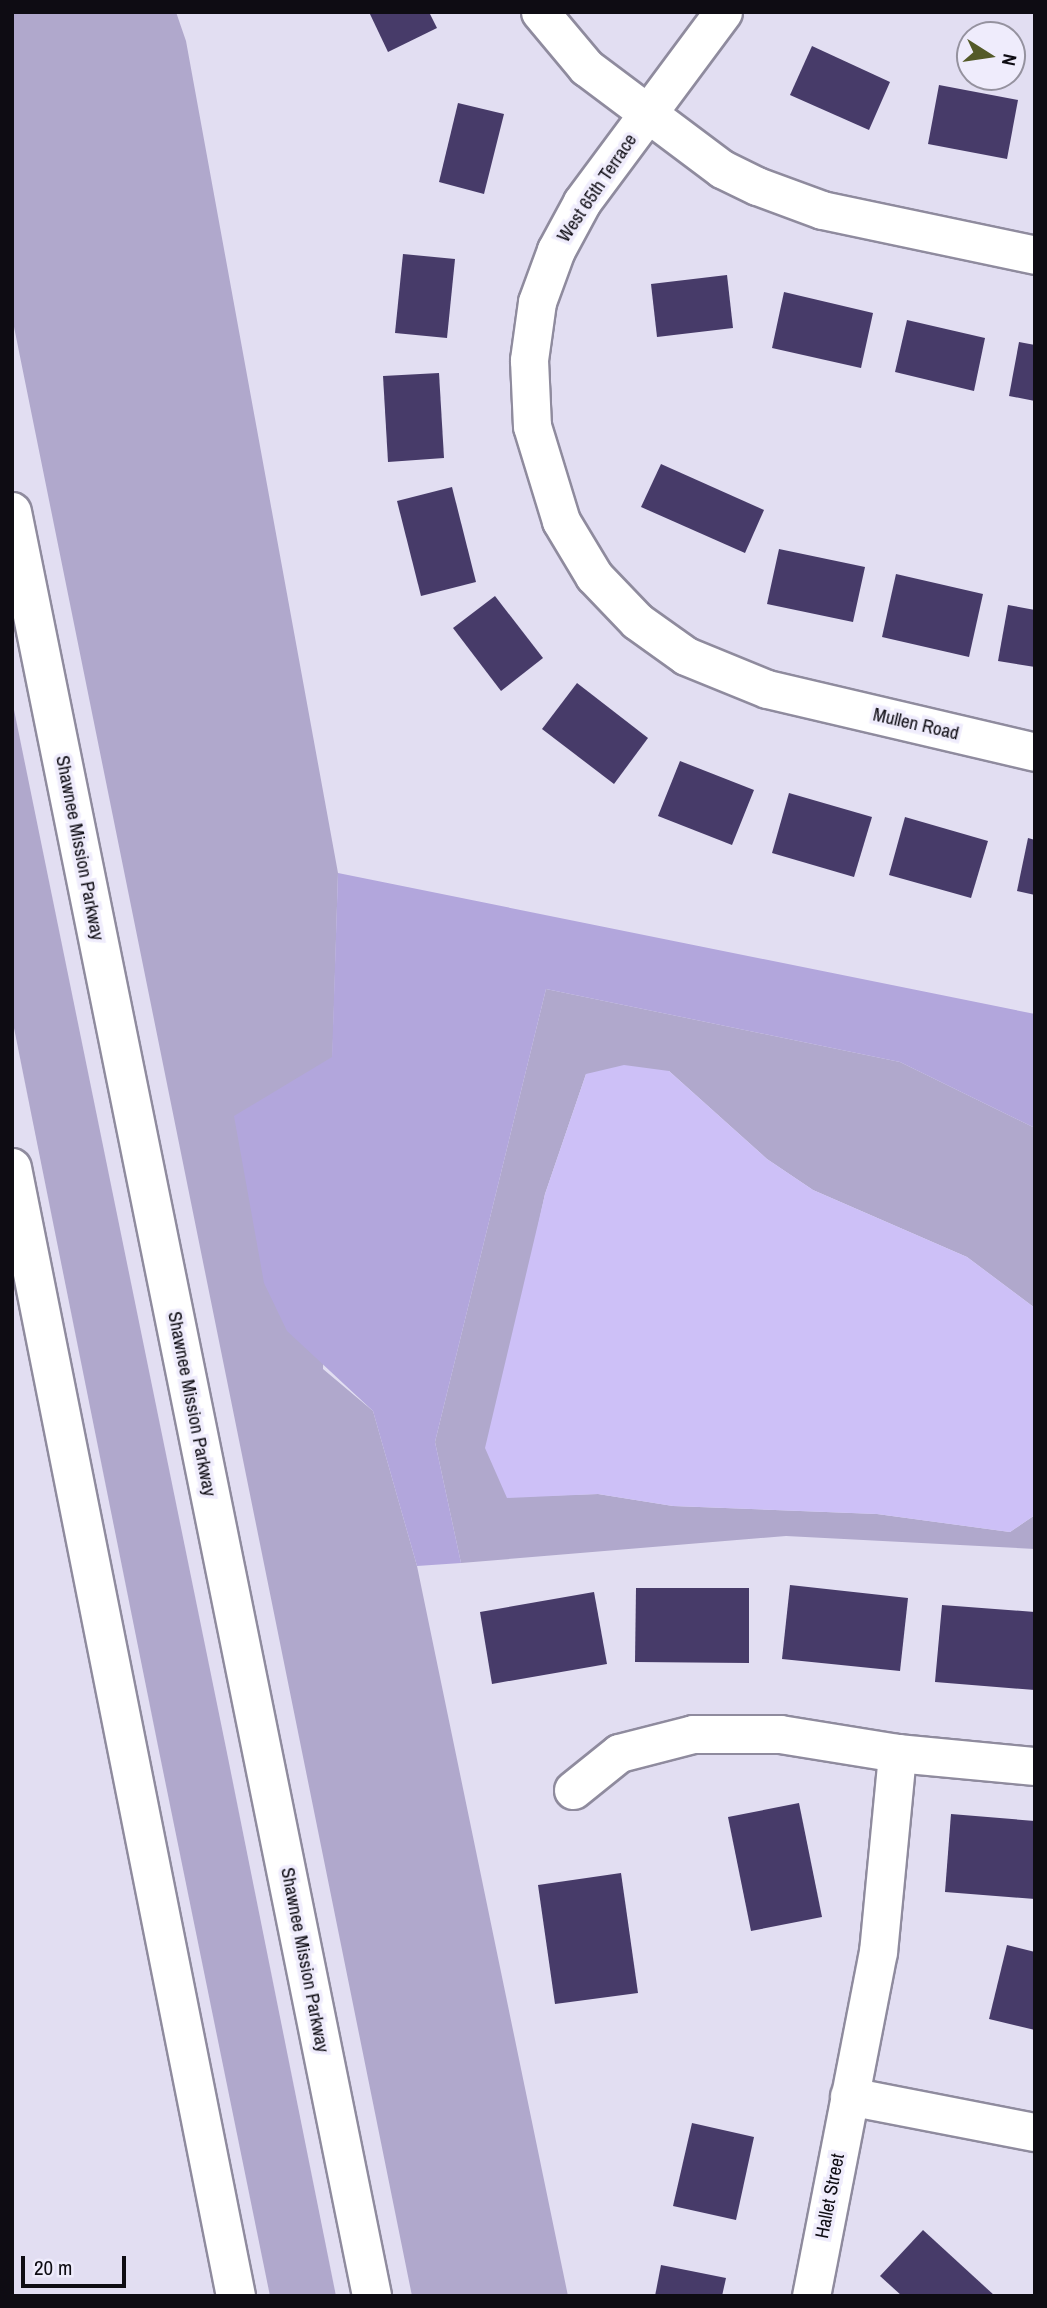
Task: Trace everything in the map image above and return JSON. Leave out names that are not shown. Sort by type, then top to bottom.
[{"type":"highway","name":"Shawnee Mission Parkway","points":[[12,512],[372,2296]]},
{"type":"highway","points":[[12,1168],[236,2296]]},
{"type":"street","name":"West 65th Terrace","points":[[540,12],[586,67],[647,114],[582,202],[556,250],[537,302],[529,394],[539,459],[561,521],[594,576],[637,621],[686,656],[736,678],[797,696]]},
{"type":"street","points":[[723,12],[647,114],[722,169],[757,186],[822,210],[1035,255]]},
{"type":"street","name":"Mullen Road","points":[[797,696],[1035,752]]},
{"type":"street","points":[[573,1790],[619,1753],[693,1734],[780,1734],[897,1753],[1035,1766]]},
{"type":"street","name":"Hallet Street","points":[[811,2296],[878,1952],[897,1753]]},
{"type":"street","points":[[849,2096],[1035,2132]]},
{"type":"shaded area","points":[[12,12],[176,12],[186,41],[338,873],[323,1369],[373,1411],[417,1566],[568,2296],[412,2296],[12,317]]},
{"type":"shaded area","points":[[12,700],[336,2296],[270,2296],[160,1756],[12,1018]]},
{"type":"shaded area","points":[[338,873],[1035,1014],[1035,1128],[900,1062],[546,989],[435,1442],[461,1563],[417,1566],[373,1411],[287,1331],[264,1283],[234,1116],[332,1057]]},
{"type":"shaded area","points":[[546,989],[900,1062],[1035,1128],[1035,1308],[967,1257],[813,1190],[767,1159],[669,1071],[586,1074],[545,1194],[506,1375],[507,1497],[598,1494],[673,1506],[877,1514],[1010,1532],[1035,1515],[1035,1549],[786,1536],[461,1563],[435,1442]]},
{"type":"shaded area","points":[[624,1065],[669,1071],[767,1159],[813,1190],[967,1257],[1035,1308],[1035,1515],[1010,1532],[877,1514],[673,1506],[598,1494],[507,1498],[485,1448],[545,1194],[586,1074]]},
{"type":"building","points":[[369,12],[429,12],[437,28],[388,52]]},
{"type":"building","points":[[812,46],[890,82],[869,130],[790,95]]},
{"type":"building","points":[[939,85],[956,88],[956,91],[1018,100],[1007,159],[928,144]]},
{"type":"building","points":[[458,103],[504,114],[484,194],[439,182]]},
{"type":"building","points":[[403,254],[455,259],[447,338],[395,333]]},
{"type":"building","points":[[727,275],[733,328],[657,337],[651,284]]},
{"type":"building","points":[[784,292],[873,313],[861,368],[772,348]]},
{"type":"building","points":[[907,320],[985,338],[974,391],[895,372]]},
{"type":"building","points":[[1019,342],[1035,345],[1035,401],[1009,396]]},
{"type":"building","points":[[439,373],[444,458],[388,462],[383,376]]},
{"type":"building","points":[[661,464],[764,510],[745,553],[641,507]]},
{"type":"building","points":[[452,487],[476,582],[421,596],[397,501]]},
{"type":"building","points":[[779,549],[865,567],[853,622],[767,604]]},
{"type":"building","points":[[896,574],[983,594],[969,657],[882,637]]},
{"type":"building","points":[[495,596],[543,658],[501,691],[453,628]]},
{"type":"building","points":[[1008,605],[1035,610],[1035,667],[998,661]]},
{"type":"building","points":[[577,683],[648,738],[614,784],[542,729]]},
{"type":"building","points":[[680,761],[754,790],[732,845],[658,816]]},
{"type":"building","points":[[789,793],[872,817],[854,877],[772,853]]},
{"type":"building","points":[[905,817],[988,841],[971,898],[889,875]]},
{"type":"building","points":[[1028,838],[1035,840],[1035,895],[1017,891]]},
{"type":"building","points":[[790,1585],[908,1598],[900,1671],[782,1659]]},
{"type":"building","points":[[636,1588],[749,1588],[749,1663],[635,1662]]},
{"type":"building","points":[[594,1592],[607,1664],[492,1684],[480,1612]]},
{"type":"building","points":[[942,1605],[1035,1612],[1035,1690],[935,1682]]},
{"type":"building","points":[[799,1803],[822,1917],[751,1931],[728,1817]]},
{"type":"building","points":[[951,1814],[1035,1821],[1035,1899],[945,1892]]},
{"type":"building","points":[[621,1873],[638,1993],[555,2004],[538,1885]]},
{"type":"building","points":[[1007,1945],[1035,1952],[1035,2030],[989,2019]]},
{"type":"building","points":[[692,2123],[754,2137],[736,2220],[673,2206]]},
{"type":"building","points":[[923,2230],[995,2296],[902,2296],[880,2276]]},
{"type":"building","points":[[661,2265],[726,2278],[722,2296],[655,2296]]}]
